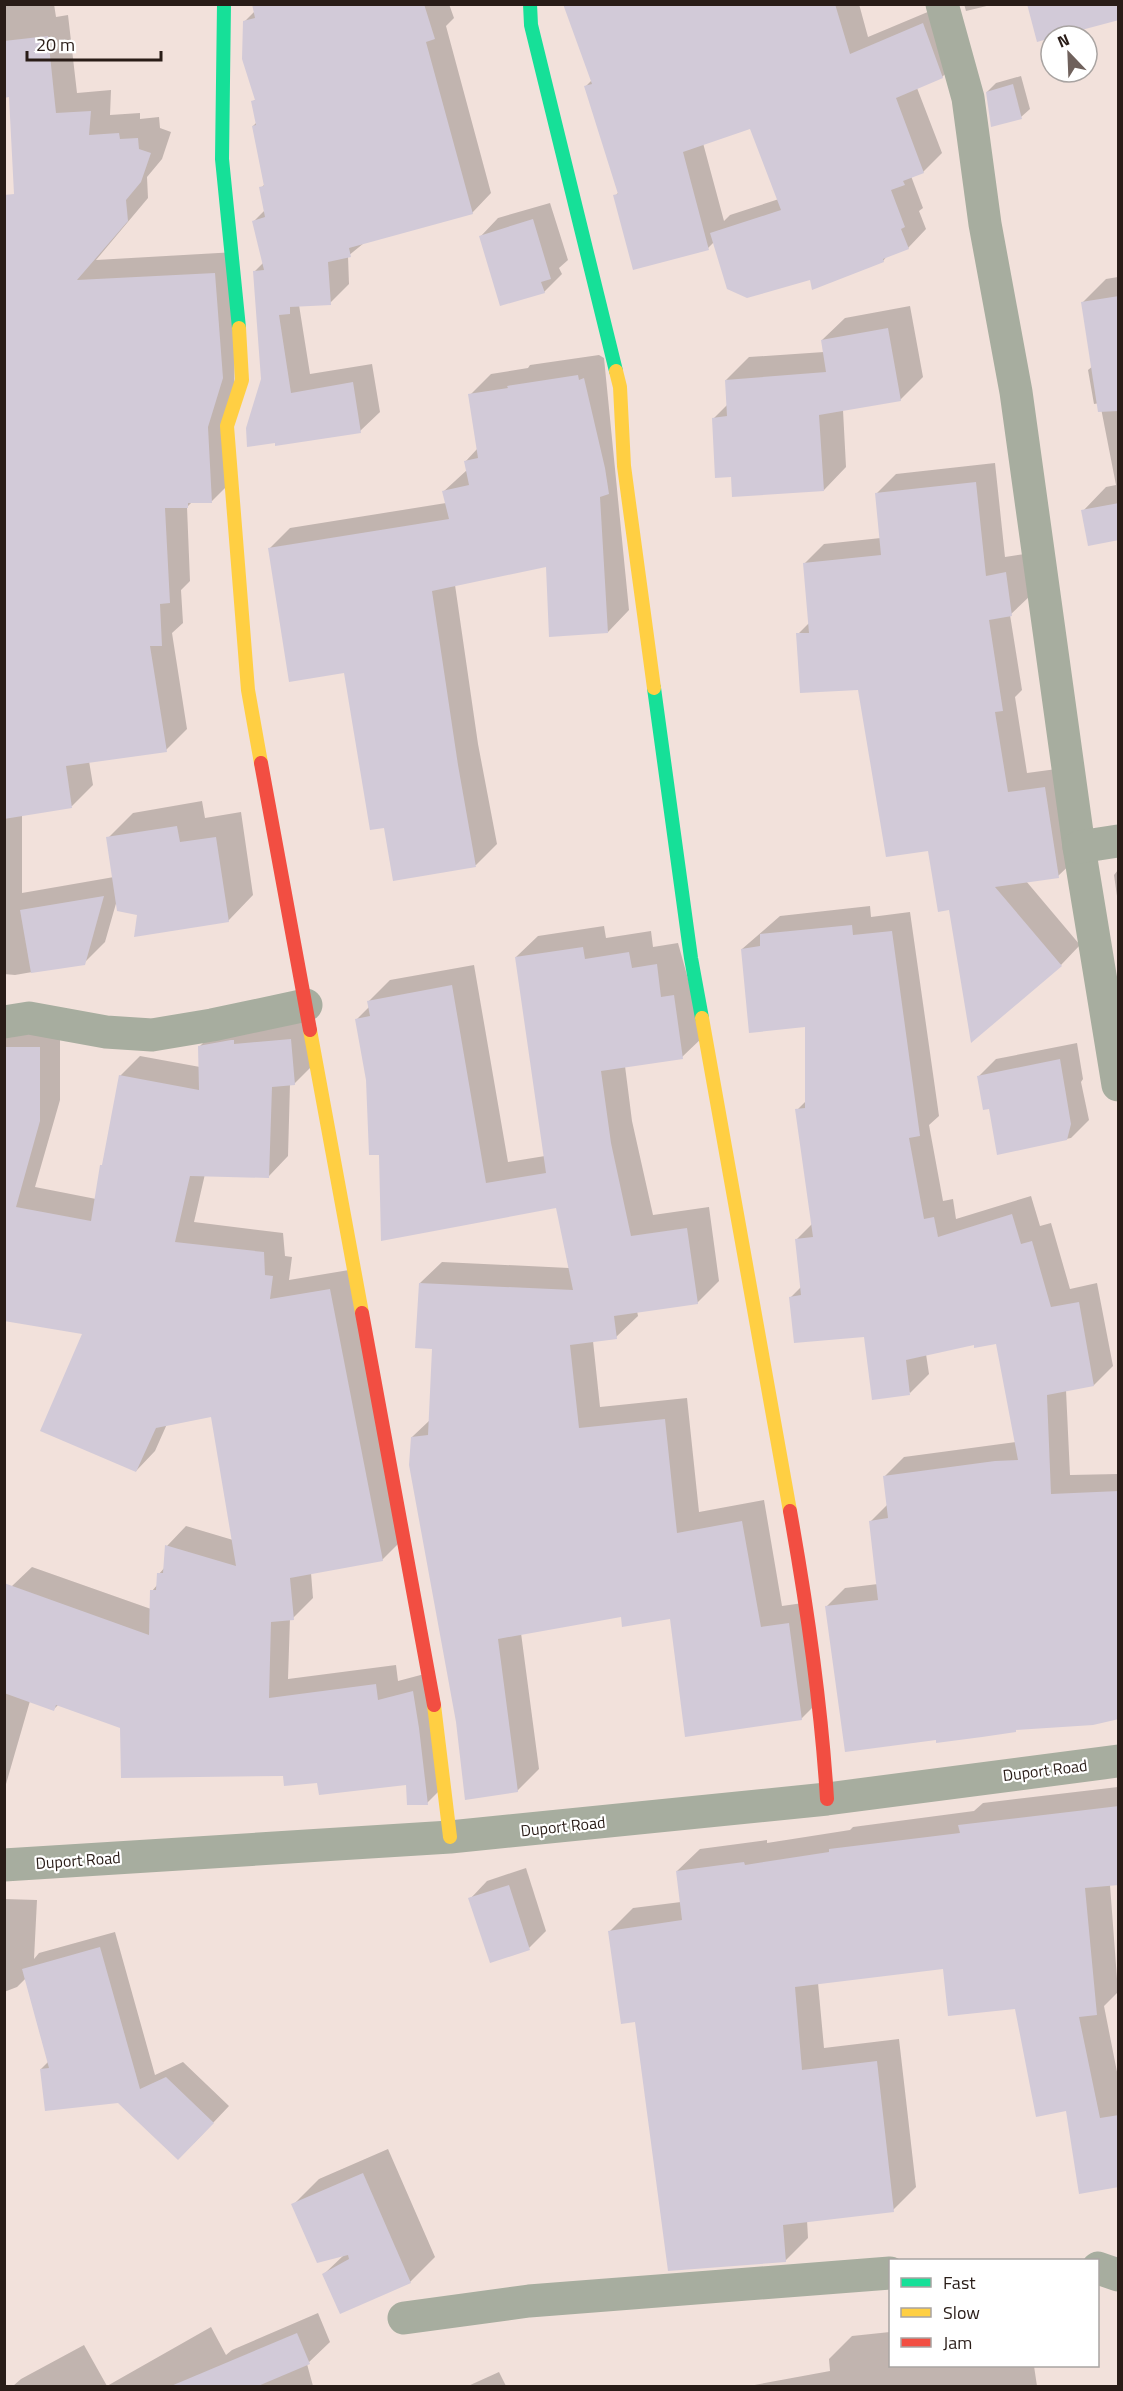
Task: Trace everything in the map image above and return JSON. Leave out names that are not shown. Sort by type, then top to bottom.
[{"type":"street","points":[[224,4],[222,159],[236,288],[242,380],[227,426],[248,690],[438,1725],[450,1837]]},
{"type":"street","points":[[530,4],[531,26],[620,387],[624,466],[691,958],[804,1592],[824,1747],[827,1798]]},
{"type":"street","points":[[942,4],[968,98],[985,224],[1016,392],[1079,847],[1119,1085]]},
{"type":"street","points":[[1079,847],[1119,841]]},
{"type":"street","points":[[4,1022],[30,1018],[106,1032],[152,1035],[306,1005]]},
{"type":"street","name":"Duport Road","points":[[4,1865],[450,1837],[827,1798],[1119,1761]]},
{"type":"street","points":[[1099,2268],[1119,2275]]},
{"type":"street","points":[[404,2318],[529,2301],[889,2273]]},
{"type":"building","points":[[252,4],[424,4],[435,39],[426,42],[473,214],[349,248],[351,257],[328,262],[331,305],[290,307],[290,314],[279,315],[291,393],[353,382],[361,433],[275,446],[275,443],[247,447],[246,428],[261,379],[253,271],[264,270],[252,221],[265,217],[259,187],[264,186],[252,126],[256,125],[251,101],[255,100],[242,59],[243,21],[255,18]]},
{"type":"building","points":[[563,4],[835,4],[850,54],[923,23],[943,78],[896,98],[924,173],[903,181],[905,185],[891,190],[905,227],[901,229],[909,249],[883,259],[884,262],[812,290],[810,280],[747,298],[727,289],[710,233],[781,210],[750,129],[683,152],[709,250],[633,270],[613,195],[618,194],[584,86],[592,84]]},
{"type":"building","points":[[1027,4],[1119,4],[1119,20],[1099,25],[1039,24],[1039,41],[1037,42]]},
{"type":"building","points":[[48,36],[56,113],[91,111],[89,135],[119,133],[120,139],[138,138],[139,149],[151,153],[141,182],[126,200],[128,221],[77,280],[215,273],[223,378],[208,427],[212,503],[188,503],[188,508],[165,508],[170,603],[160,604],[162,646],[150,646],[167,752],[66,766],[72,808],[4,819],[4,195],[14,194],[9,97],[4,98],[4,41]]},
{"type":"building","points":[[1013,84],[1022,119],[991,127],[986,92]]},
{"type":"building","points":[[533,219],[551,279],[541,282],[545,293],[500,306],[479,236]]},
{"type":"building","points":[[1119,296],[1119,411],[1098,412],[1081,302]]},
{"type":"building","points":[[888,328],[901,401],[819,415],[824,491],[732,497],[731,477],[715,478],[712,418],[727,416],[725,380],[826,372],[821,340]]},
{"type":"building","points":[[578,375],[579,380],[584,378],[609,494],[600,497],[608,633],[549,637],[546,567],[432,591],[476,867],[393,881],[384,828],[370,830],[344,673],[289,682],[268,548],[449,519],[442,491],[469,485],[464,461],[478,458],[468,394]]},
{"type":"building","points":[[976,482],[986,576],[1006,572],[1012,616],[989,620],[1003,711],[995,712],[1008,792],[1045,787],[1059,878],[995,887],[1062,966],[971,1043],[949,910],[938,912],[928,851],[886,857],[858,690],[800,693],[796,633],[809,633],[803,563],[881,555],[875,493]]},
{"type":"building","points":[[1119,503],[1119,540],[1088,546],[1081,510]]},
{"type":"building","points":[[177,826],[180,842],[216,837],[229,922],[134,937],[137,915],[117,911],[106,837]]},
{"type":"building","points":[[104,896],[85,965],[31,973],[20,910]]},
{"type":"building","points":[[852,925],[853,935],[892,931],[920,1136],[909,1138],[924,1219],[934,1217],[938,1237],[1012,1214],[1021,1244],[1032,1241],[1051,1307],[1079,1302],[1094,1386],[1047,1395],[1051,1494],[1119,1491],[1119,1719],[1093,1725],[1016,1730],[1016,1732],[936,1743],[936,1740],[845,1752],[825,1606],[878,1600],[869,1521],[888,1518],[883,1476],[1018,1460],[996,1344],[974,1348],[974,1345],[906,1360],[910,1395],[872,1400],[864,1337],[794,1343],[789,1297],[801,1295],[795,1239],[813,1237],[795,1109],[805,1108],[805,1027],[749,1033],[741,949],[760,946],[760,934]]},
{"type":"building","points":[[583,947],[585,959],[629,952],[632,968],[657,964],[661,997],[674,995],[683,1059],[601,1071],[611,1143],[631,1236],[687,1228],[698,1304],[614,1316],[617,1339],[570,1345],[579,1428],[665,1419],[677,1533],[742,1521],[761,1627],[789,1623],[802,1720],[685,1737],[670,1619],[622,1627],[621,1617],[498,1639],[518,1792],[465,1800],[456,1722],[409,1465],[411,1437],[428,1435],[432,1349],[415,1348],[419,1283],[573,1290],[556,1208],[381,1241],[379,1155],[369,1155],[366,1080],[355,1019],[370,1016],[367,1001],[452,985],[486,1183],[546,1173],[515,957]]},
{"type":"building","points":[[291,1039],[295,1085],[272,1087],[269,1178],[190,1176],[175,1242],[264,1252],[265,1275],[273,1276],[270,1299],[330,1289],[383,1561],[290,1578],[294,1620],[271,1622],[269,1698],[376,1684],[378,1700],[413,1691],[428,1805],[407,1805],[406,1785],[319,1795],[317,1783],[284,1786],[283,1776],[121,1778],[120,1728],[56,1705],[54,1711],[4,1693],[4,1583],[149,1635],[150,1590],[156,1590],[157,1573],[163,1573],[165,1545],[236,1566],[211,1417],[156,1428],[136,1472],[40,1431],[82,1334],[4,1321],[4,1047],[40,1047],[40,1121],[16,1207],[91,1221],[119,1075],[199,1090],[198,1046],[231,1040],[234,1040],[234,1044]]},
{"type":"building","points":[[1060,1059],[1071,1124],[1067,1140],[997,1155],[989,1109],[983,1110],[977,1076]]},
{"type":"building","points":[[1119,1806],[1119,1885],[1085,1888],[1097,2015],[1079,2017],[1100,2118],[1119,2115],[1119,2187],[1079,2194],[1066,2111],[1036,2117],[1015,2009],[948,2016],[943,1969],[795,1987],[802,2070],[877,2061],[894,2212],[783,2225],[786,2262],[668,2271],[635,2022],[621,2024],[608,1931],[682,1920],[676,1871],[744,1862],[745,1865],[829,1852],[829,1849],[960,1833],[958,1825]]},
{"type":"building","points":[[509,1885],[530,1950],[490,1963],[468,1898]]},
{"type":"building","points":[[100,1947],[140,2089],[166,2077],[214,2123],[178,2160],[118,2103],[45,2111],[40,2069],[49,2068],[22,1969]]},
{"type":"building","points":[[363,2173],[411,2283],[340,2314],[322,2274],[349,2259],[348,2255],[317,2263],[291,2204]]},
{"type":"building","points":[[297,2333],[310,2364],[258,2386],[171,2386]]},
{"type":"traffic: fast","points":[[224,4],[222,159],[239,328]]},
{"type":"traffic: fast","points":[[530,4],[531,25],[616,371]]},
{"type":"traffic: fast","points":[[654,688],[691,958],[702,1018]]},
{"type":"traffic: slow","points":[[239,328],[242,380],[227,426],[248,690],[261,763]]},
{"type":"traffic: slow","points":[[616,371],[620,387],[624,466],[654,688]]},
{"type":"traffic: slow","points":[[702,1018],[790,1511]]},
{"type":"traffic: slow","points":[[310,1030],[362,1313]]},
{"type":"traffic: slow","points":[[434,1705],[450,1837]]},
{"type":"traffic: jam","points":[[261,763],[310,1030]]},
{"type":"traffic: jam","points":[[362,1313],[434,1705]]},
{"type":"traffic: jam","points":[[790,1511],[813,1654],[827,1799]]}]
